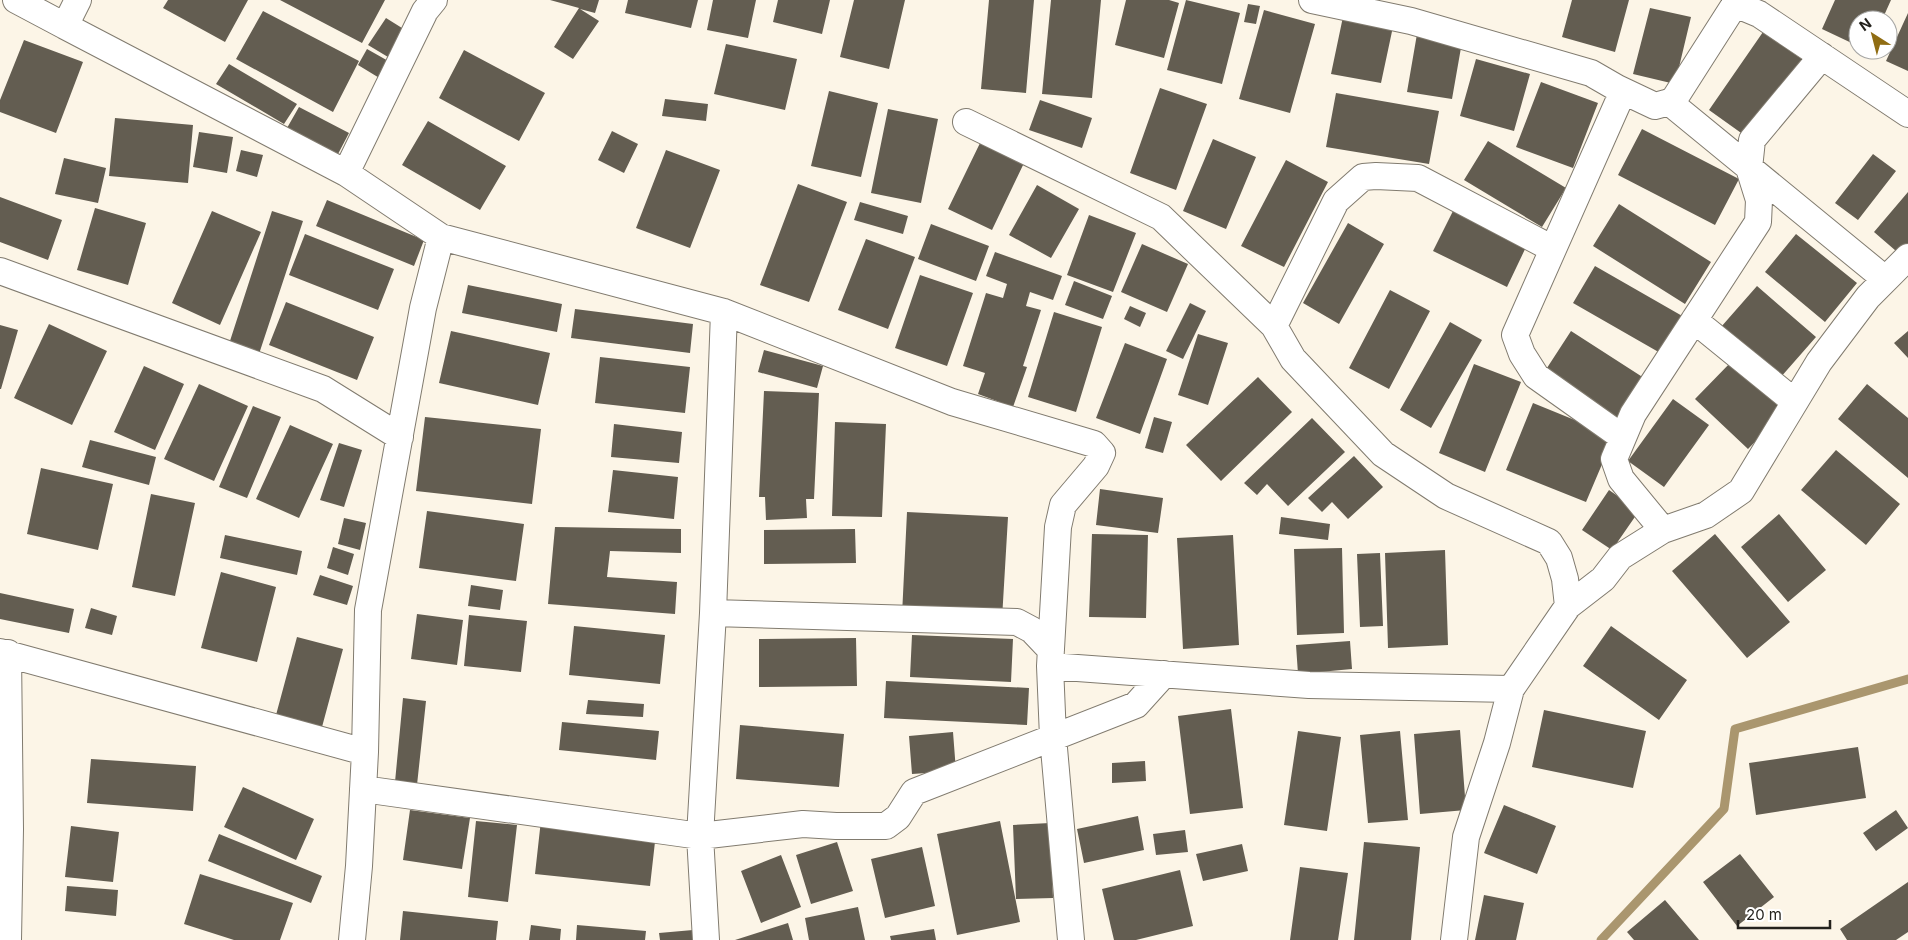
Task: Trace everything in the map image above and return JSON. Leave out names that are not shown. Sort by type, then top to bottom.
[{"type":"street","points":[[16,0],[346,173],[441,238],[724,312],[952,402],[1094,444],[1102,453],[1096,466],[1063,505],[1058,527],[1051,658],[1052,737],[1070,940]]},
{"type":"street","points":[[66,26],[78,0]]},
{"type":"street","points":[[346,173],[425,11],[434,0]]},
{"type":"street","points":[[1312,0],[1411,21],[1591,73],[1655,106],[1673,101],[1691,76],[1735,2],[1759,14],[1908,114]]},
{"type":"street","points":[[1663,530],[1621,479],[1614,459],[1633,414],[1758,222],[1759,200],[1749,168],[1752,140],[1822,56]]},
{"type":"street","points":[[1617,88],[1620,98],[1515,335],[1522,354],[1536,376],[1622,437]]},
{"type":"street","points":[[1669,102],[1886,279]]},
{"type":"street","points":[[966,122],[1161,217],[1274,326],[1293,359],[1383,454],[1446,496],[1549,542],[1558,558],[1565,579],[1568,606]]},
{"type":"street","points":[[1274,326],[1336,202],[1363,177],[1418,178],[1553,249]]},
{"type":"street","points":[[352,940],[359,866],[363,790],[368,610],[423,308],[441,238]]},
{"type":"street","points":[[1454,940],[1466,837],[1497,743],[1511,689],[1568,606],[1604,579],[1620,556],[1663,530],[1706,515],[1741,491],[1825,355],[1868,297],[1908,257]]},
{"type":"street","points":[[0,271],[323,389],[400,437]]},
{"type":"street","points":[[706,940],[700,836],[713,613],[724,312]]},
{"type":"street","points":[[1694,320],[1795,402]]},
{"type":"street","points":[[713,613],[1017,622],[1032,630],[1051,658],[1164,674],[1309,685],[1511,689]]},
{"type":"street","points":[[8,940],[10,819],[4,653],[364,752]]},
{"type":"street","points":[[363,790],[700,836],[803,824],[886,826],[898,816],[914,792],[1136,705],[1164,674]]},
{"type":"building","points":[[168,0],[248,0],[225,42],[163,8]]},
{"type":"building","points":[[280,0],[385,0],[362,43]]},
{"type":"building","points":[[550,0],[599,0],[595,13],[580,9],[599,21],[573,59],[554,47],[579,8]]},
{"type":"building","points":[[628,0],[698,0],[691,28],[625,13]]},
{"type":"building","points":[[713,0],[756,0],[748,38],[707,30]]},
{"type":"building","points":[[778,0],[830,0],[822,34],[773,22]]},
{"type":"building","points":[[854,0],[905,0],[889,69],[840,57]]},
{"type":"building","points":[[989,0],[1034,0],[1026,93],[981,89]]},
{"type":"building","points":[[1051,0],[1101,0],[1092,98],[1042,94]]},
{"type":"building","points":[[1126,0],[1169,0],[1179,3],[1164,58],[1115,45]]},
{"type":"building","points":[[1186,0],[1240,13],[1222,84],[1167,70]]},
{"type":"building","points":[[1572,0],[1629,0],[1615,52],[1562,37]]},
{"type":"building","points":[[1835,0],[1891,0],[1886,10],[1848,10],[1848,41],[1822,29]]},
{"type":"building","points":[[1248,4],[1260,6],[1256,24],[1244,22]]},
{"type":"building","points":[[1650,8],[1691,17],[1675,84],[1633,74]]},
{"type":"building","points":[[1264,10],[1315,24],[1290,113],[1239,99]]},
{"type":"building","points":[[263,11],[359,61],[333,112],[236,59]]},
{"type":"building","points":[[1344,12],[1394,22],[1381,83],[1331,74]]},
{"type":"building","points":[[1908,13],[1908,71],[1886,61],[1898,60],[1898,35]]},
{"type":"building","points":[[386,18],[410,33],[393,60],[368,45]]},
{"type":"building","points":[[1763,32],[1806,62],[1751,140],[1709,110]]},
{"type":"building","points":[[1417,34],[1462,42],[1452,99],[1407,92]]},
{"type":"building","points":[[24,40],[83,62],[56,133],[0,112],[0,100]]},
{"type":"building","points":[[726,44],[797,59],[785,110],[714,94]]},
{"type":"building","points":[[367,49],[390,62],[381,79],[358,65]]},
{"type":"building","points":[[464,50],[545,93],[519,141],[439,98]]},
{"type":"building","points":[[1476,59],[1530,74],[1514,131],[1460,116]]},
{"type":"building","points":[[229,64],[297,104],[284,124],[216,84]]},
{"type":"building","points":[[1541,82],[1598,103],[1573,168],[1516,147]]},
{"type":"building","points":[[1160,88],[1207,104],[1176,190],[1130,173]]},
{"type":"building","points":[[829,91],[878,103],[861,177],[811,166]]},
{"type":"building","points":[[1336,93],[1439,111],[1429,164],[1326,147]]},
{"type":"building","points":[[665,99],[708,104],[706,121],[662,116]]},
{"type":"building","points":[[1040,100],[1092,118],[1082,148],[1029,130]]},
{"type":"building","points":[[299,107],[349,133],[338,154],[287,128]]},
{"type":"building","points":[[888,109],[938,119],[921,203],[871,193]]},
{"type":"building","points":[[115,118],[193,125],[188,183],[109,176]]},
{"type":"building","points":[[428,121],[506,166],[480,210],[402,165]]},
{"type":"building","points":[[1642,129],[1739,179],[1715,225],[1618,175]]},
{"type":"building","points":[[612,131],[638,144],[624,173],[598,160]]},
{"type":"building","points":[[199,132],[233,137],[227,173],[193,167]]},
{"type":"building","points":[[1213,139],[1256,157],[1226,229],[1183,211]]},
{"type":"building","points":[[981,141],[1024,163],[992,230],[948,209]]},
{"type":"building","points":[[1488,141],[1566,188],[1542,227],[1464,180]]},
{"type":"building","points":[[241,150],[263,155],[257,177],[236,171]]},
{"type":"building","points":[[666,150],[720,170],[690,248],[636,228]]},
{"type":"building","points":[[1873,154],[1896,171],[1858,220],[1835,203]]},
{"type":"building","points":[[64,158],[106,168],[98,203],[55,194]]},
{"type":"building","points":[[1286,160],[1328,182],[1284,267],[1241,246]]},
{"type":"building","points":[[798,184],[847,202],[809,302],[760,285]]},
{"type":"building","points":[[1037,185],[1079,209],[1051,258],[1009,235]]},
{"type":"building","points":[[1908,192],[1908,251],[1903,257],[1874,232]]},
{"type":"building","points":[[0,197],[62,220],[48,260],[0,242]]},
{"type":"building","points":[[327,200],[424,240],[414,266],[316,226]]},
{"type":"building","points":[[860,202],[908,216],[903,234],[854,220]]},
{"type":"building","points":[[1619,204],[1711,262],[1685,304],[1593,246]]},
{"type":"building","points":[[95,208],[146,223],[128,285],[77,270]]},
{"type":"building","points":[[1454,209],[1527,245],[1507,287],[1433,251]]},
{"type":"building","points":[[212,211],[261,232],[220,325],[172,303]]},
{"type":"building","points":[[272,211],[303,221],[259,354],[229,344]]},
{"type":"building","points":[[1089,215],[1136,233],[1113,292],[1067,275]]},
{"type":"building","points":[[1348,223],[1384,244],[1339,324],[1303,303]]},
{"type":"building","points":[[931,224],[989,246],[976,281],[918,259]]},
{"type":"building","points":[[305,234],[394,269],[378,310],[289,275]]},
{"type":"building","points":[[1796,234],[1857,283],[1825,322],[1765,272]]},
{"type":"building","points":[[866,239],[915,257],[888,329],[838,310]]},
{"type":"building","points":[[1142,244],[1188,264],[1167,312],[1121,292]]},
{"type":"building","points":[[995,252],[1062,276],[1053,300],[1030,292],[1026,306],[1041,310],[1023,366],[1027,367],[1013,407],[978,394],[985,373],[963,366],[986,293],[1003,298],[1007,284],[986,276]]},
{"type":"building","points":[[1595,266],[1684,317],[1662,354],[1573,303]]},
{"type":"building","points":[[920,275],[973,293],[947,366],[895,348]]},
{"type":"building","points":[[1074,281],[1112,296],[1103,319],[1065,305]]},
{"type":"building","points":[[468,285],[562,304],[557,332],[462,313]]},
{"type":"building","points":[[1757,286],[1816,337],[1780,378],[1721,327]]},
{"type":"building","points":[[1390,290],[1430,311],[1389,389],[1349,368]]},
{"type":"building","points":[[286,302],[374,337],[357,380],[269,345]]},
{"type":"building","points":[[1190,303],[1206,311],[1183,359],[1166,351]]},
{"type":"building","points":[[1130,306],[1146,313],[1140,327],[1124,319]]},
{"type":"building","points":[[575,309],[693,324],[690,353],[571,338]]},
{"type":"building","points":[[1054,312],[1102,327],[1076,412],[1028,397]]},
{"type":"building","points":[[1450,322],[1482,340],[1431,428],[1400,410]]},
{"type":"building","points":[[49,324],[107,351],[72,425],[14,398]]},
{"type":"building","points":[[0,325],[18,330],[1,389],[0,389]]},
{"type":"building","points":[[451,331],[550,353],[538,405],[439,383]]},
{"type":"building","points":[[1571,331],[1644,378],[1618,418],[1545,371]]},
{"type":"building","points":[[1908,331],[1908,358],[1894,343]]},
{"type":"building","points":[[1198,334],[1228,343],[1208,405],[1178,395]]},
{"type":"building","points":[[1125,343],[1167,359],[1140,434],[1096,418]]},
{"type":"building","points":[[764,350],[823,366],[817,388],[758,372]]},
{"type":"building","points":[[600,357],[690,367],[685,413],[595,403]]},
{"type":"building","points":[[1732,361],[1784,412],[1748,449],[1695,399]]},
{"type":"building","points":[[1474,364],[1521,382],[1485,472],[1439,453]]},
{"type":"building","points":[[144,366],[184,384],[155,450],[114,432]]},
{"type":"building","points":[[1258,377],[1292,412],[1221,481],[1186,445]]},
{"type":"building","points":[[199,384],[248,406],[214,481],[164,459]]},
{"type":"building","points":[[1867,384],[1908,418],[1908,478],[1838,419]]},
{"type":"building","points":[[764,391],[819,393],[814,499],[806,499],[807,518],[766,520],[765,497],[759,497]]},
{"type":"building","points":[[1673,399],[1709,425],[1664,487],[1628,461]]},
{"type":"building","points":[[1533,403],[1614,436],[1586,502],[1506,470]]},
{"type":"building","points":[[253,406],[281,417],[247,498],[219,487]]},
{"type":"building","points":[[425,417],[541,429],[532,504],[416,491]]},
{"type":"building","points":[[1154,417],[1172,422],[1163,453],[1145,448]]},
{"type":"building","points":[[1312,418],[1345,452],[1288,506],[1267,484],[1257,495],[1244,483]]},
{"type":"building","points":[[835,422],[886,424],[882,517],[832,516]]},
{"type":"building","points":[[614,424],[682,432],[679,463],[611,457]]},
{"type":"building","points":[[290,425],[333,444],[299,518],[256,499]]},
{"type":"building","points":[[90,440],[156,457],[149,485],[82,467]]},
{"type":"building","points":[[339,443],[362,450],[344,507],[320,500]]},
{"type":"building","points":[[1836,450],[1900,504],[1866,545],[1801,490]]},
{"type":"building","points":[[1354,456],[1383,487],[1348,519],[1332,502],[1322,512],[1308,498]]},
{"type":"building","points":[[41,468],[113,484],[98,550],[27,534]]},
{"type":"building","points":[[613,470],[678,477],[674,519],[608,512]]},
{"type":"building","points":[[1100,489],[1163,498],[1158,533],[1096,525]]},
{"type":"building","points":[[1609,490],[1639,511],[1612,550],[1582,530]]},
{"type":"building","points":[[151,494],[195,503],[175,596],[132,587]]},
{"type":"building","points":[[427,511],[524,524],[516,581],[419,568]]},
{"type":"building","points":[[907,512],[1008,517],[1002,619],[902,615]]},
{"type":"building","points":[[1779,514],[1826,570],[1788,602],[1741,547]]},
{"type":"building","points":[[1281,517],[1330,524],[1328,540],[1279,534]]},
{"type":"building","points":[[344,518],[366,523],[360,550],[338,544]]},
{"type":"building","points":[[555,527],[681,529],[681,553],[610,551],[607,577],[677,582],[675,614],[548,604]]},
{"type":"building","points":[[855,529],[856,563],[764,564],[764,530]]},
{"type":"building","points":[[1092,534],[1148,535],[1146,618],[1089,617]]},
{"type":"building","points":[[1715,534],[1790,622],[1747,658],[1672,571]]},
{"type":"building","points":[[225,535],[302,551],[297,575],[220,558]]},
{"type":"building","points":[[1233,535],[1239,645],[1183,649],[1177,538]]},
{"type":"building","points":[[333,547],[354,554],[348,575],[327,568]]},
{"type":"building","points":[[1342,548],[1344,633],[1297,635],[1294,549]]},
{"type":"building","points":[[1445,550],[1448,645],[1388,648],[1385,553]]},
{"type":"building","points":[[1380,553],[1383,626],[1360,627],[1357,554]]},
{"type":"building","points":[[221,572],[276,587],[257,662],[201,648]]},
{"type":"building","points":[[320,575],[353,586],[347,605],[313,595]]},
{"type":"building","points":[[471,585],[503,590],[500,610],[468,606]]},
{"type":"building","points":[[0,593],[74,609],[69,633],[0,619]]},
{"type":"building","points":[[91,608],[117,616],[112,635],[85,628]]},
{"type":"building","points":[[417,614],[463,620],[457,665],[411,659]]},
{"type":"building","points":[[469,615],[527,621],[521,672],[464,666]]},
{"type":"building","points":[[574,626],[665,635],[660,684],[569,675]]},
{"type":"building","points":[[1611,626],[1687,680],[1659,720],[1583,666]]},
{"type":"building","points":[[912,635],[1013,639],[1011,682],[910,677]]},
{"type":"building","points":[[297,637],[343,649],[322,727],[276,715]]},
{"type":"building","points":[[856,638],[857,686],[759,687],[759,639]]},
{"type":"building","points":[[1350,641],[1352,669],[1298,674],[1296,645]]},
{"type":"building","points":[[886,681],[1029,688],[1027,725],[884,718]]},
{"type":"building","points":[[403,698],[426,701],[417,785],[395,782]]},
{"type":"building","points":[[588,700],[644,704],[643,717],[586,714]]},
{"type":"building","points":[[1231,709],[1243,808],[1190,814],[1178,716]]},
{"type":"building","points":[[1544,710],[1646,731],[1633,788],[1532,767]]},
{"type":"building","points":[[562,722],[659,731],[656,760],[559,750]]},
{"type":"building","points":[[740,725],[844,734],[839,787],[736,779]]},
{"type":"building","points":[[1460,730],[1466,810],[1420,814],[1414,734]]},
{"type":"building","points":[[1298,731],[1341,737],[1327,831],[1284,825]]},
{"type":"building","points":[[1400,731],[1408,820],[1368,823],[1360,735]]},
{"type":"building","points":[[953,732],[956,771],[912,774],[909,736]]},
{"type":"building","points":[[1858,747],[1866,798],[1756,815],[1749,763]]},
{"type":"building","points":[[91,759],[196,766],[193,811],[87,803]]},
{"type":"building","points":[[1145,761],[1146,781],[1112,783],[1112,763]]},
{"type":"building","points":[[243,787],[314,819],[296,860],[224,827]]},
{"type":"building","points":[[1504,805],[1556,826],[1537,874],[1484,853]]},
{"type":"building","points":[[410,810],[470,818],[462,869],[403,860]]},
{"type":"building","points":[[1896,810],[1908,828],[1876,851],[1863,833]]},
{"type":"building","points":[[1138,816],[1144,850],[1084,863],[1077,829]]},
{"type":"building","points":[[541,820],[656,833],[650,886],[535,874]]},
{"type":"building","points":[[476,821],[517,825],[508,902],[468,897]]},
{"type":"building","points":[[1000,821],[1020,922],[957,935],[937,834]]},
{"type":"building","points":[[1050,823],[1053,898],[1016,899],[1013,825]]},
{"type":"building","points":[[71,826],[119,832],[113,882],[65,877]]},
{"type":"building","points":[[1185,830],[1188,852],[1156,855],[1153,834]]},
{"type":"building","points":[[219,834],[322,876],[311,903],[208,861]]},
{"type":"building","points":[[837,842],[853,891],[811,904],[796,855]]},
{"type":"building","points":[[1364,842],[1420,847],[1411,940],[1354,940]]},
{"type":"building","points":[[1242,844],[1248,871],[1203,881],[1196,854]]},
{"type":"building","points":[[922,847],[935,906],[885,918],[871,859]]},
{"type":"building","points":[[1740,854],[1774,897],[1737,926],[1703,882]]},
{"type":"building","points":[[781,855],[801,907],[761,923],[741,871]]},
{"type":"building","points":[[1300,867],[1348,873],[1338,940],[1290,940]]},
{"type":"building","points":[[1180,870],[1193,926],[1136,940],[1114,940],[1102,889]]},
{"type":"building","points":[[200,874],[293,903],[280,940],[234,940],[184,924]]},
{"type":"building","points":[[1908,882],[1908,932],[1896,940],[1847,940],[1840,929]]},
{"type":"building","points":[[67,886],[118,890],[116,916],[65,911]]},
{"type":"building","points":[[1484,895],[1524,903],[1516,940],[1475,940]]},
{"type":"building","points":[[1665,900],[1699,940],[1634,940],[1627,932]]},
{"type":"building","points":[[858,907],[865,940],[809,940],[805,918]]},
{"type":"building","points":[[403,911],[498,921],[496,940],[400,940]]},
{"type":"building","points":[[788,923],[793,940],[735,940]]},
{"type":"building","points":[[531,925],[561,929],[560,940],[529,940]]},
{"type":"building","points":[[577,925],[646,931],[645,940],[576,940]]},
{"type":"building","points":[[934,929],[936,940],[891,940],[890,936]]},
{"type":"building","points":[[693,930],[694,940],[660,940],[659,933]]},
{"type":"waterway","points":[[1601,940],[1724,809],[1735,729],[1908,679]]}]
